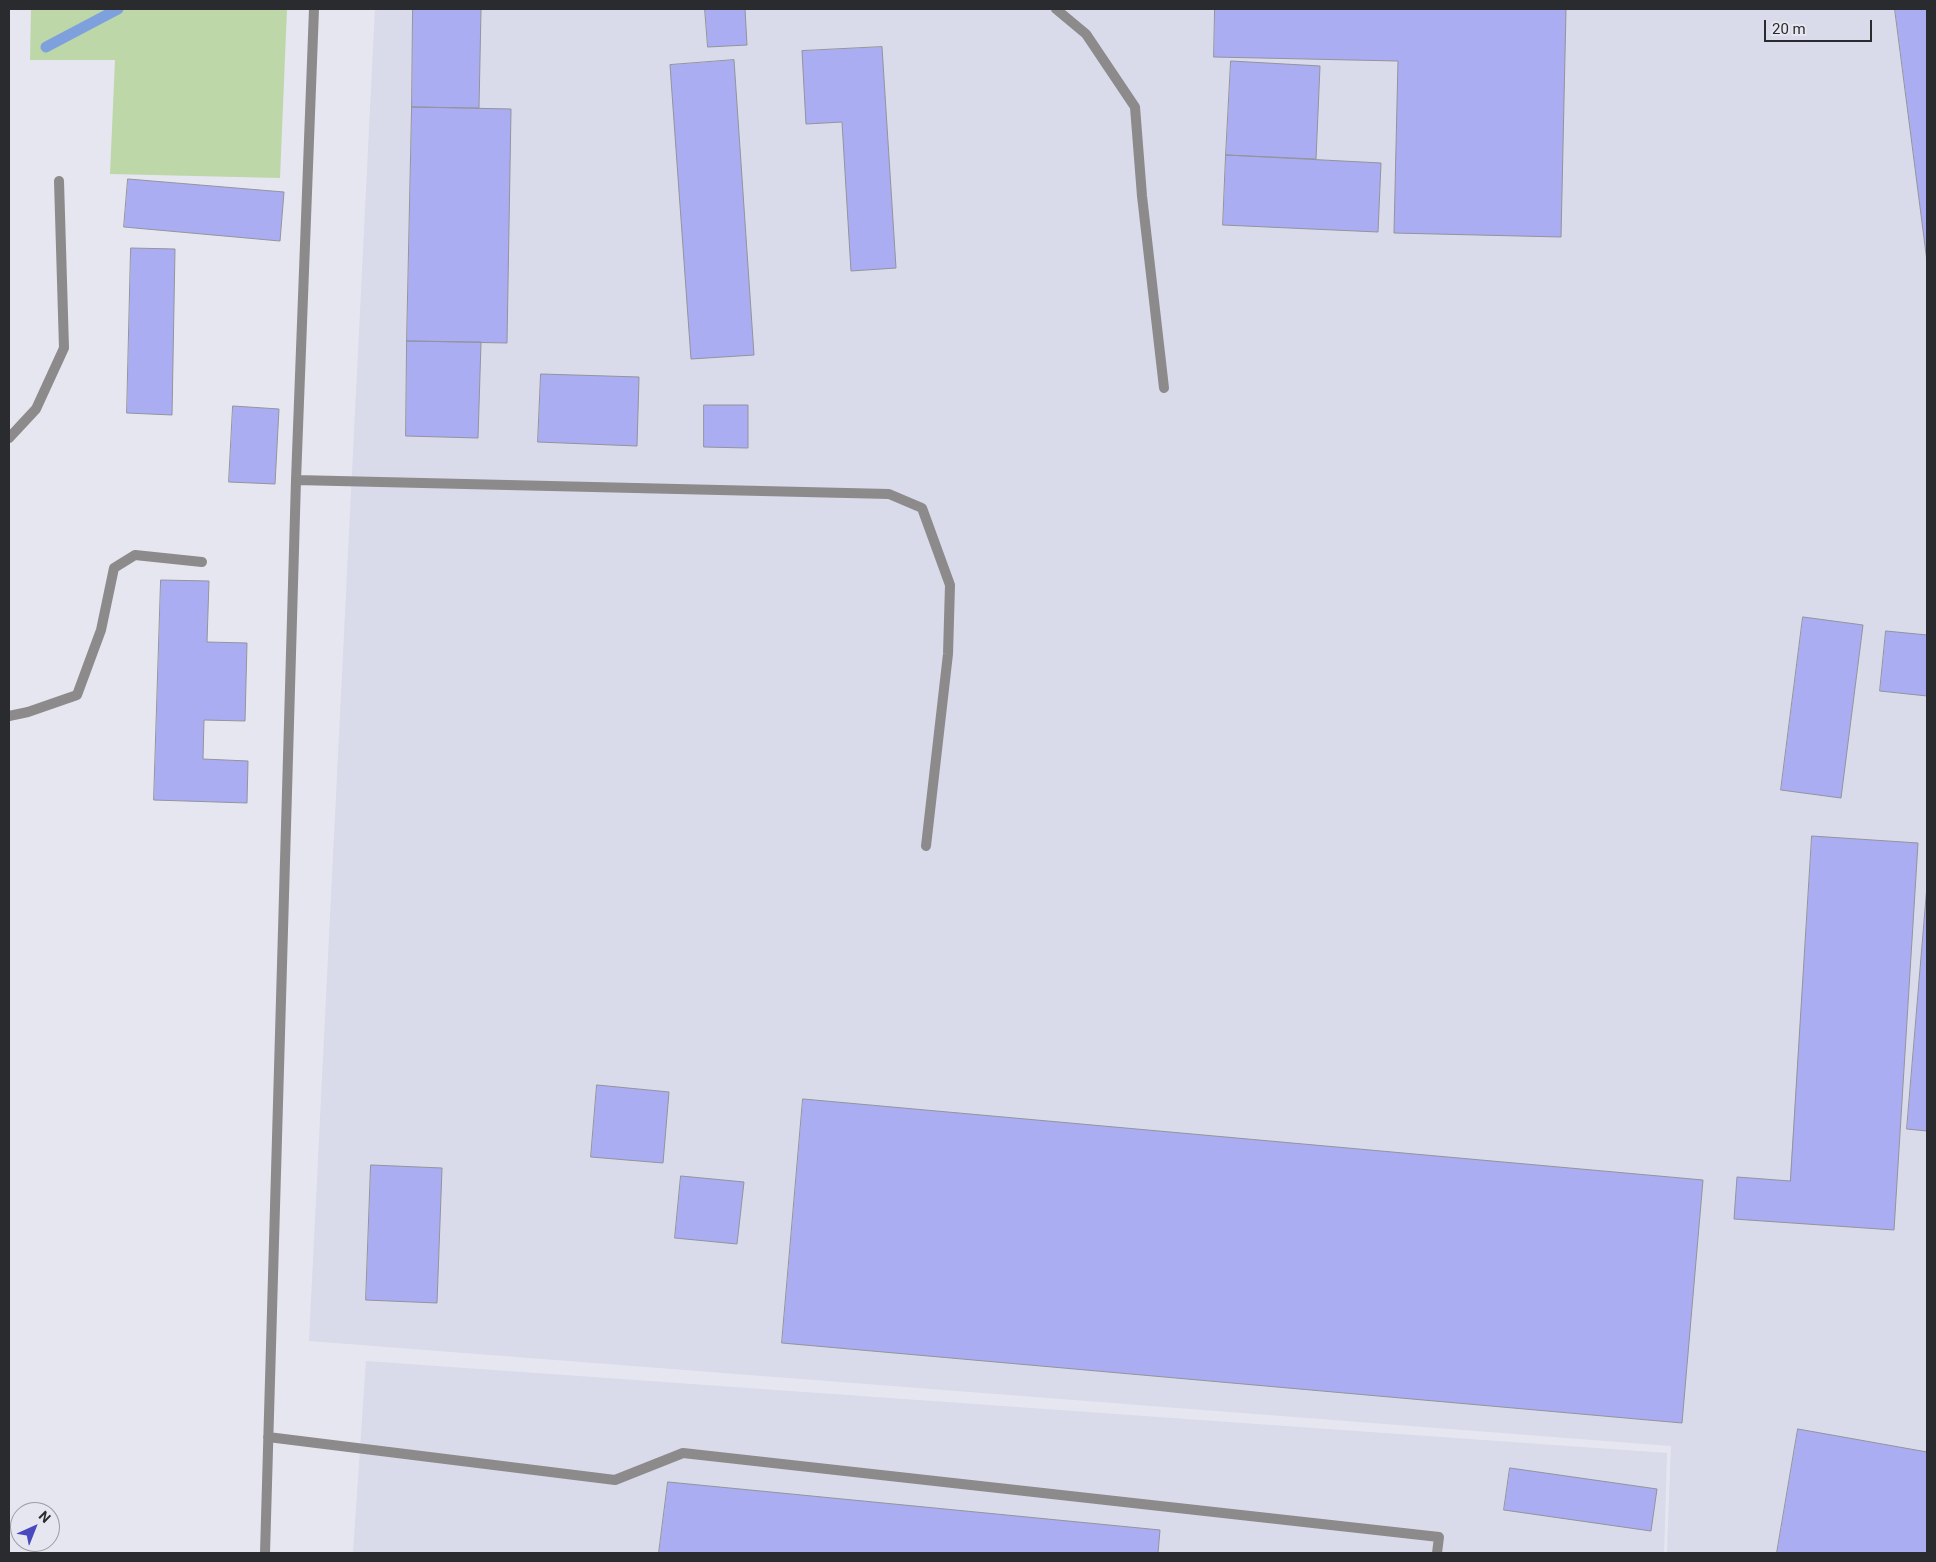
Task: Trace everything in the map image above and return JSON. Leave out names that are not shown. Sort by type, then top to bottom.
[{"type":"lane","points":[[266,1553],[296,480],[314,9]]},
{"type":"lane","points":[[1056,9],[1086,34],[1135,107],[1142,196],[1164,388]]},
{"type":"lane","points":[[9,438],[36,409],[64,348],[59,182]]},
{"type":"lane","points":[[296,480],[888,494],[922,508],[950,585],[948,654],[926,846]]},
{"type":"lane","points":[[9,716],[28,712],[77,695],[101,630],[114,568],[135,555],[202,562]]},
{"type":"lane","points":[[268,1438],[616,1480],[683,1454],[1439,1538],[1437,1553]]},
{"type":"shaded area","points":[[375,9],[1927,9],[1927,1553],[1667,1553],[1671,1446],[309,1341]]},
{"type":"shaded area","points":[[366,1361],[1667,1453],[1664,1553],[353,1553]]},
{"type":"green space","points":[[31,9],[287,9],[280,178],[110,174],[115,60],[30,60]]},
{"type":"building","points":[[413,9],[481,9],[479,108],[412,107]]},
{"type":"building","points":[[705,9],[745,9],[747,45],[708,47]]},
{"type":"building","points":[[1215,9],[1566,9],[1561,237],[1394,233],[1398,61],[1214,57]]},
{"type":"building","points":[[1895,9],[1927,9],[1927,261]]},
{"type":"building","points":[[882,47],[896,268],[851,271],[842,122],[806,124],[802,51]]},
{"type":"building","points":[[734,60],[754,355],[691,359],[670,65]]},
{"type":"building","points":[[1231,61],[1320,66],[1316,159],[1226,155]]},
{"type":"building","points":[[412,107],[511,109],[507,343],[407,341]]},
{"type":"building","points":[[1226,155],[1381,163],[1378,232],[1223,225]]},
{"type":"building","points":[[128,179],[284,192],[280,241],[124,227]]},
{"type":"building","points":[[131,248],[175,249],[172,415],[127,413]]},
{"type":"building","points":[[407,341],[481,342],[478,438],[406,436]]},
{"type":"building","points":[[541,374],[639,377],[637,446],[538,442]]},
{"type":"building","points":[[704,405],[748,405],[748,448],[704,447]]},
{"type":"building","points":[[233,406],[279,409],[275,484],[229,482]]},
{"type":"building","points":[[161,580],[209,581],[207,642],[247,643],[245,721],[204,720],[203,759],[248,761],[247,803],[154,800]]},
{"type":"building","points":[[1803,617],[1863,625],[1841,798],[1781,790]]},
{"type":"building","points":[[1886,631],[1927,635],[1927,696],[1880,691]]},
{"type":"building","points":[[1812,836],[1918,843],[1894,1230],[1734,1219],[1737,1177],[1790,1181]]},
{"type":"building","points":[[1927,886],[1927,1131],[1907,1129]]},
{"type":"building","points":[[597,1085],[669,1092],[663,1163],[591,1157]]},
{"type":"building","points":[[803,1099],[1703,1180],[1682,1423],[782,1343]]},
{"type":"building","points":[[371,1165],[442,1168],[437,1303],[366,1300]]},
{"type":"building","points":[[681,1176],[744,1182],[737,1244],[675,1238]]},
{"type":"building","points":[[1798,1429],[1927,1452],[1927,1553],[1777,1553]]},
{"type":"building","points":[[1510,1468],[1657,1489],[1651,1531],[1504,1510]]},
{"type":"building","points":[[668,1482],[1160,1530],[1158,1553],[659,1553]]},
{"type":"waterway","points":[[46,47],[118,9]]}]
